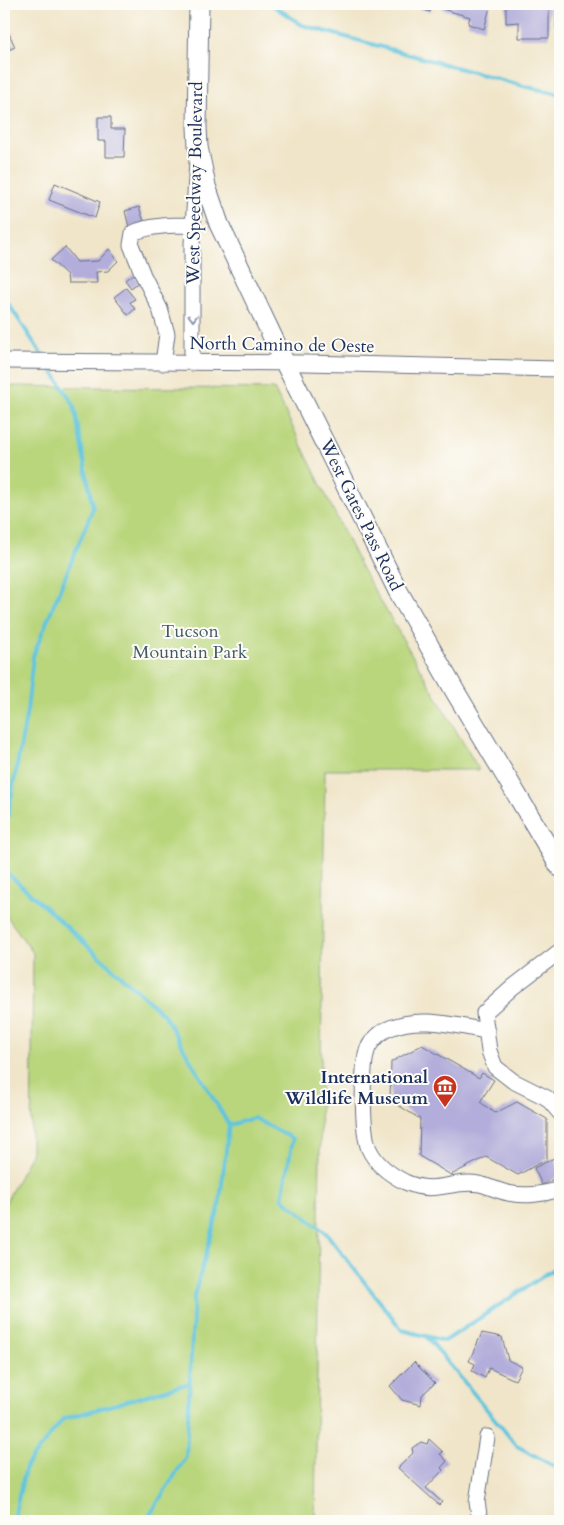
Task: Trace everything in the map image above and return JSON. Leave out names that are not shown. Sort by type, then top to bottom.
[{"type":"main road","name":"West Speedway Boulevard","points":[[198,147],[196,127],[199,4]]},
{"type":"main road","name":"West Gates Pass Road","points":[[198,147],[206,186],[219,224],[285,363],[398,591],[456,693],[560,867]]},
{"type":"street","name":"West Speedway Boulevard","points":[[192,363],[193,225],[198,147]]},
{"type":"street","points":[[163,363],[167,334],[160,309],[142,275],[131,245],[133,233],[139,230],[193,225]]},
{"type":"street","name":"North Camino de Oeste","points":[[4,361],[285,363],[560,369]]},
{"type":"street","points":[[560,951],[513,986],[484,1013],[489,1051],[495,1067],[513,1081],[547,1098],[560,1113]]},
{"type":"street","points":[[487,1031],[428,1021],[390,1027],[378,1035],[368,1048],[364,1069],[364,1117],[369,1149],[386,1171],[404,1182],[420,1188],[479,1184],[510,1194],[543,1194],[560,1189]]},
{"type":"street","points":[[480,1521],[478,1502],[487,1437]]},
{"type":"green space","name":"Tucson Mountain Park","points":[[4,386],[274,389],[362,569],[479,770],[325,770],[315,1521],[4,1521],[4,1206],[31,1154],[33,953],[4,912]]},
{"type":"building","points":[[407,4],[433,4],[430,12]]},
{"type":"building","points":[[444,4],[491,4],[484,29],[468,24],[470,17],[442,9]]},
{"type":"building","points":[[506,4],[549,4],[549,38],[519,38],[519,22],[506,23]]},
{"type":"building","points":[[556,4],[560,4],[560,29],[556,29]]},
{"type":"building","points":[[4,25],[15,47],[4,52]]},
{"type":"building","points":[[98,117],[111,117],[111,129],[125,129],[124,157],[106,157],[106,141],[98,141]]},
{"type":"building","points":[[55,183],[100,202],[95,218],[49,200]]},
{"type":"building","points":[[139,207],[145,224],[129,227],[125,211]]},
{"type":"building","points":[[65,247],[77,262],[98,261],[109,249],[118,261],[108,271],[96,272],[97,283],[68,283],[67,275],[51,260]]},
{"type":"building","points":[[133,274],[139,282],[131,288],[125,280]]},
{"type":"building","points":[[126,288],[135,299],[130,302],[135,309],[128,315],[114,297]]},
{"type":"building","name":"International Wildlife Museum","points":[[422,1045],[479,1078],[482,1073],[494,1080],[480,1102],[495,1113],[517,1102],[547,1119],[547,1159],[518,1175],[486,1157],[451,1175],[419,1156],[420,1119],[390,1100],[391,1062]]},
{"type":"building","points":[[554,1158],[560,1176],[542,1185],[534,1168]]},
{"type":"building","points":[[482,1333],[502,1337],[508,1360],[522,1367],[515,1380],[489,1368],[485,1378],[472,1371],[475,1364],[469,1361]]},
{"type":"building","points":[[414,1362],[435,1383],[422,1395],[421,1405],[402,1400],[390,1386]]},
{"type":"building","points":[[429,1439],[443,1452],[440,1454],[447,1461],[441,1468],[443,1470],[426,1488],[442,1502],[439,1505],[398,1468],[413,1453],[412,1448],[421,1442],[427,1444]]},
{"type":"waterway","points":[[271,4],[302,25],[527,87],[560,94]]},
{"type":"waterway","points":[[4,297],[44,358]]},
{"type":"waterway","points":[[4,836],[27,711],[33,656],[93,508],[74,405],[49,366]]},
{"type":"waterway","points":[[4,870],[164,1015],[229,1125],[219,1208],[194,1296],[186,1457],[146,1521]]},
{"type":"waterway","points":[[229,1125],[254,1118],[293,1139],[282,1198],[326,1233],[402,1330],[445,1341],[560,1265]]},
{"type":"waterway","points":[[427,1337],[517,1446],[556,1467],[560,1473]]},
{"type":"waterway","points":[[13,1521],[26,1466],[63,1419],[190,1383]]},
{"type":"place","name":"International Wildlife Museum","points":[[445,1108]]}]
